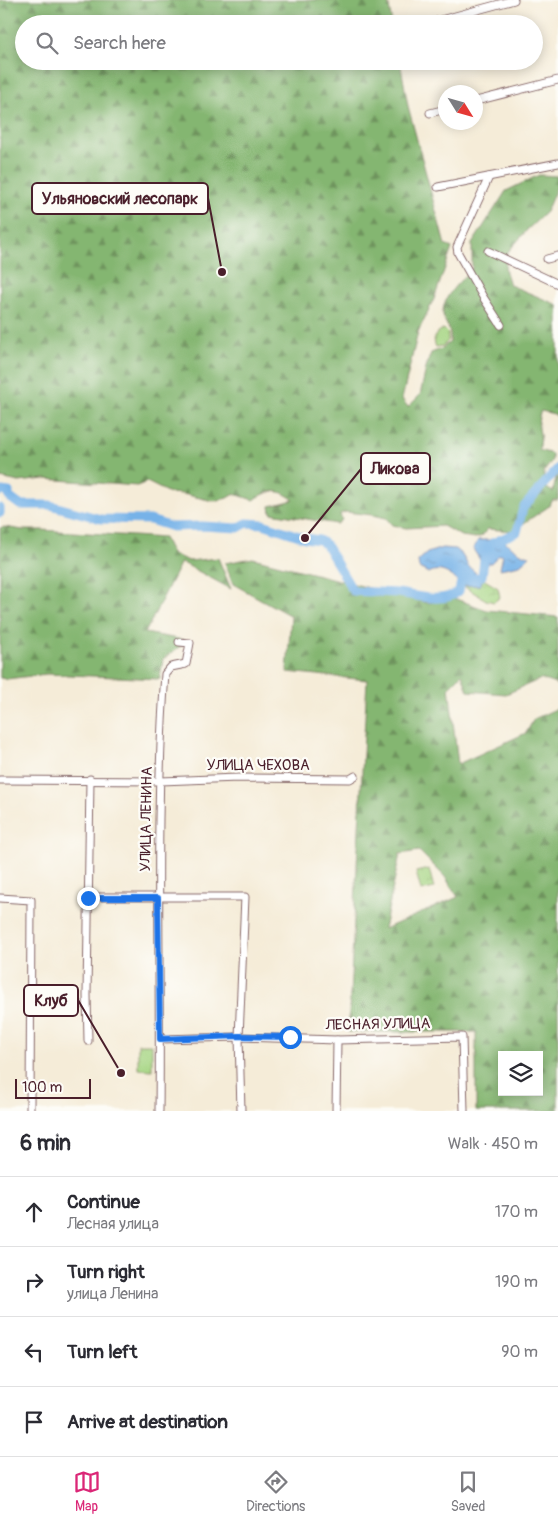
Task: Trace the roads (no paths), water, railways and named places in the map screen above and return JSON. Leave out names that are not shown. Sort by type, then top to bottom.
[{"type":"street","points":[[459,15],[514,0]]},
{"type":"street","points":[[483,99],[558,80]]},
{"type":"street","points":[[430,113],[438,111]]},
{"type":"street","points":[[438,187],[558,163]]},
{"type":"street","points":[[489,177],[457,247],[458,253],[500,324],[493,330]]},
{"type":"street","points":[[488,251],[558,284]]},
{"type":"street","points":[[547,259],[558,256]]},
{"type":"street","name":"УЛИЦА ЛЕНИНА","points":[[159,1111],[158,898],[161,727],[165,674],[171,667],[186,664],[190,643],[179,642]]},
{"type":"street","name":"УЛИЦА ЧЕХОВА","points":[[0,780],[350,779],[355,776]]},
{"type":"street","points":[[88,1041],[90,779]]},
{"type":"street","points":[[88,898],[245,897],[239,1036],[241,1111]]},
{"type":"street","points":[[0,898],[31,900],[30,1111]]},
{"type":"street","name":"ЛЕСНАЯ УЛИЦА","points":[[160,1039],[239,1036],[337,1040],[462,1037],[464,1111]]},
{"type":"street","points":[[336,1111],[337,1040]]},
{"type":"water","points":[[499,537],[518,551],[530,556],[520,565],[500,569],[503,555],[499,555],[491,563],[482,563],[473,549],[478,540],[492,540]]},
{"type":"water","points":[[442,548],[455,549],[462,555],[469,567],[483,579],[480,585],[463,586],[443,571],[429,573],[419,568],[418,561],[427,553]]},
{"type":"waterway","points":[[0,492],[9,492],[9,497],[20,505],[50,505],[101,519],[150,520],[172,527],[238,528],[247,523],[263,524],[305,538],[319,540],[326,545],[353,591],[445,598],[459,591],[462,577],[471,580],[482,576],[484,560],[492,543],[517,532],[523,508],[558,468]]},
{"type":"waterway","points":[[0,508],[0,513]]},
{"type":"place","name":"Ульяновский лесопарк","points":[[222,272]]},
{"type":"place","name":"Ликова","points":[[305,538]]},
{"type":"place","name":"Клуб","points":[[121,1073]]}]
